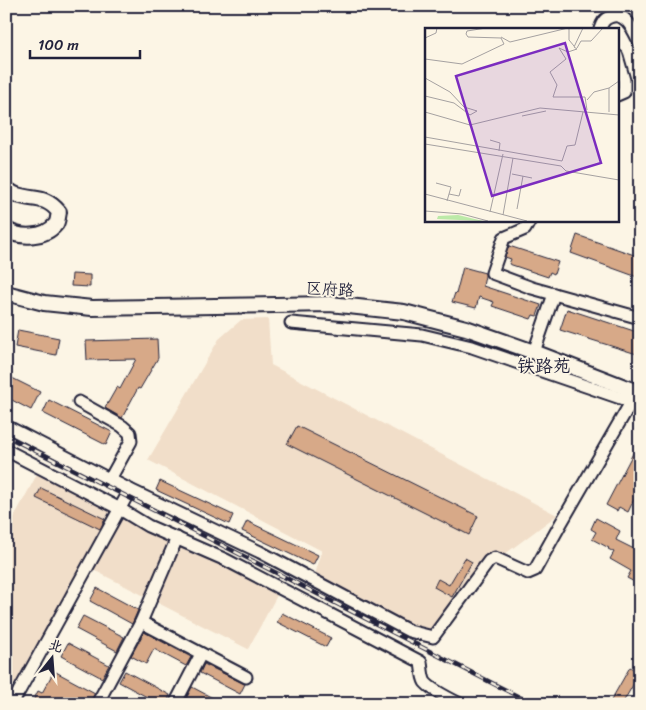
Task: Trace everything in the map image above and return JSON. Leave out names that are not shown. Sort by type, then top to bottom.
[{"type":"main road","points":[[6,189],[16,195],[52,204],[59,212],[56,223],[49,230],[36,236],[12,233],[6,229]]},
{"type":"main road","name":"区府路","points":[[6,294],[44,303],[92,308],[330,304],[404,312],[466,328],[534,352],[636,396]]},
{"type":"street","points":[[600,28],[609,17],[619,16],[628,21],[640,43]]},
{"type":"street","points":[[618,59],[624,80],[624,92],[618,95]]},
{"type":"street","points":[[529,221],[525,229],[504,238],[492,273],[532,288],[640,318]]},
{"type":"street","points":[[534,352],[554,294]]},
{"type":"street","points":[[6,426],[130,490],[260,552],[408,631],[433,637],[489,561],[495,558],[528,573],[535,570],[636,396],[472,347],[422,335],[291,323]]},
{"type":"street","points":[[79,402],[122,426],[130,433],[131,441],[110,479]]},
{"type":"street","points":[[6,450],[120,509],[148,526],[226,560],[421,662],[426,683],[444,696],[460,704]]},
{"type":"street","points":[[12,704],[130,490]]},
{"type":"street","points":[[96,704],[141,622],[176,538]]},
{"type":"street","points":[[141,622],[246,677]]},
{"type":"street","points":[[175,704],[201,654]]},
{"type":"shaded area","points":[[268,319],[271,365],[557,515],[489,566],[436,641],[314,578],[322,551],[148,460],[219,339],[241,320]]},
{"type":"shaded area","points":[[41,467],[281,588],[248,649],[82,564],[16,687],[6,681],[6,532]]},
{"type":"building","points":[[577,235],[640,257],[640,278],[571,253]]},
{"type":"building","points":[[509,246],[558,262],[554,274],[550,272],[548,277],[509,264],[511,259],[505,257]]},
{"type":"building","points":[[463,267],[485,273],[483,286],[541,305],[537,316],[533,315],[531,319],[492,306],[494,302],[479,297],[476,308],[452,302]]},
{"type":"building","points":[[72,274],[90,275],[90,287],[71,286]]},
{"type":"building","points":[[567,309],[640,333],[640,355],[560,330]]},
{"type":"building","points":[[18,330],[59,338],[56,355],[15,347]]},
{"type":"building","points":[[157,339],[158,358],[140,389],[138,388],[122,418],[105,408],[117,387],[120,389],[136,359],[87,360],[86,341]]},
{"type":"building","points":[[6,375],[40,392],[31,410],[6,397]]},
{"type":"building","points":[[49,400],[112,432],[106,445],[43,413]]},
{"type":"building","points":[[297,426],[478,516],[469,535],[287,444]]},
{"type":"building","points":[[640,440],[640,487],[628,512],[619,507],[617,511],[606,505]]},
{"type":"building","points":[[160,481],[233,515],[229,524],[156,490]]},
{"type":"building","points":[[41,488],[105,519],[100,529],[36,498]]},
{"type":"building","points":[[596,518],[620,531],[616,540],[638,551],[634,559],[640,562],[640,585],[627,578],[631,571],[610,559],[614,552],[592,539],[596,532],[591,529]]},
{"type":"building","points":[[247,521],[318,555],[313,565],[242,531]]},
{"type":"building","points":[[465,558],[472,562],[452,597],[434,587],[438,579],[449,585]]},
{"type":"building","points":[[97,588],[138,610],[132,624],[90,601]]},
{"type":"building","points":[[282,613],[331,638],[326,647],[277,622]]},
{"type":"building","points":[[83,616],[124,637],[117,651],[76,629]]},
{"type":"building","points":[[144,632],[191,657],[186,666],[154,649],[146,664],[131,656]]},
{"type":"building","points":[[68,643],[109,665],[102,678],[61,656]]},
{"type":"building","points":[[204,664],[245,684],[240,694],[200,673]]},
{"type":"building","points":[[630,667],[640,673],[622,704],[609,704]]},
{"type":"building","points":[[54,671],[95,693],[90,704],[39,704],[33,701],[38,691],[42,693]]},
{"type":"building","points":[[125,671],[170,695],[166,704],[160,704],[119,682]]},
{"type":"building","points":[[192,687],[224,704],[194,704],[186,699]]},
{"type":"railway","points":[[6,436],[533,704]]},
{"type":"district","name":"铁路苑","points":[[544,366]]}]
